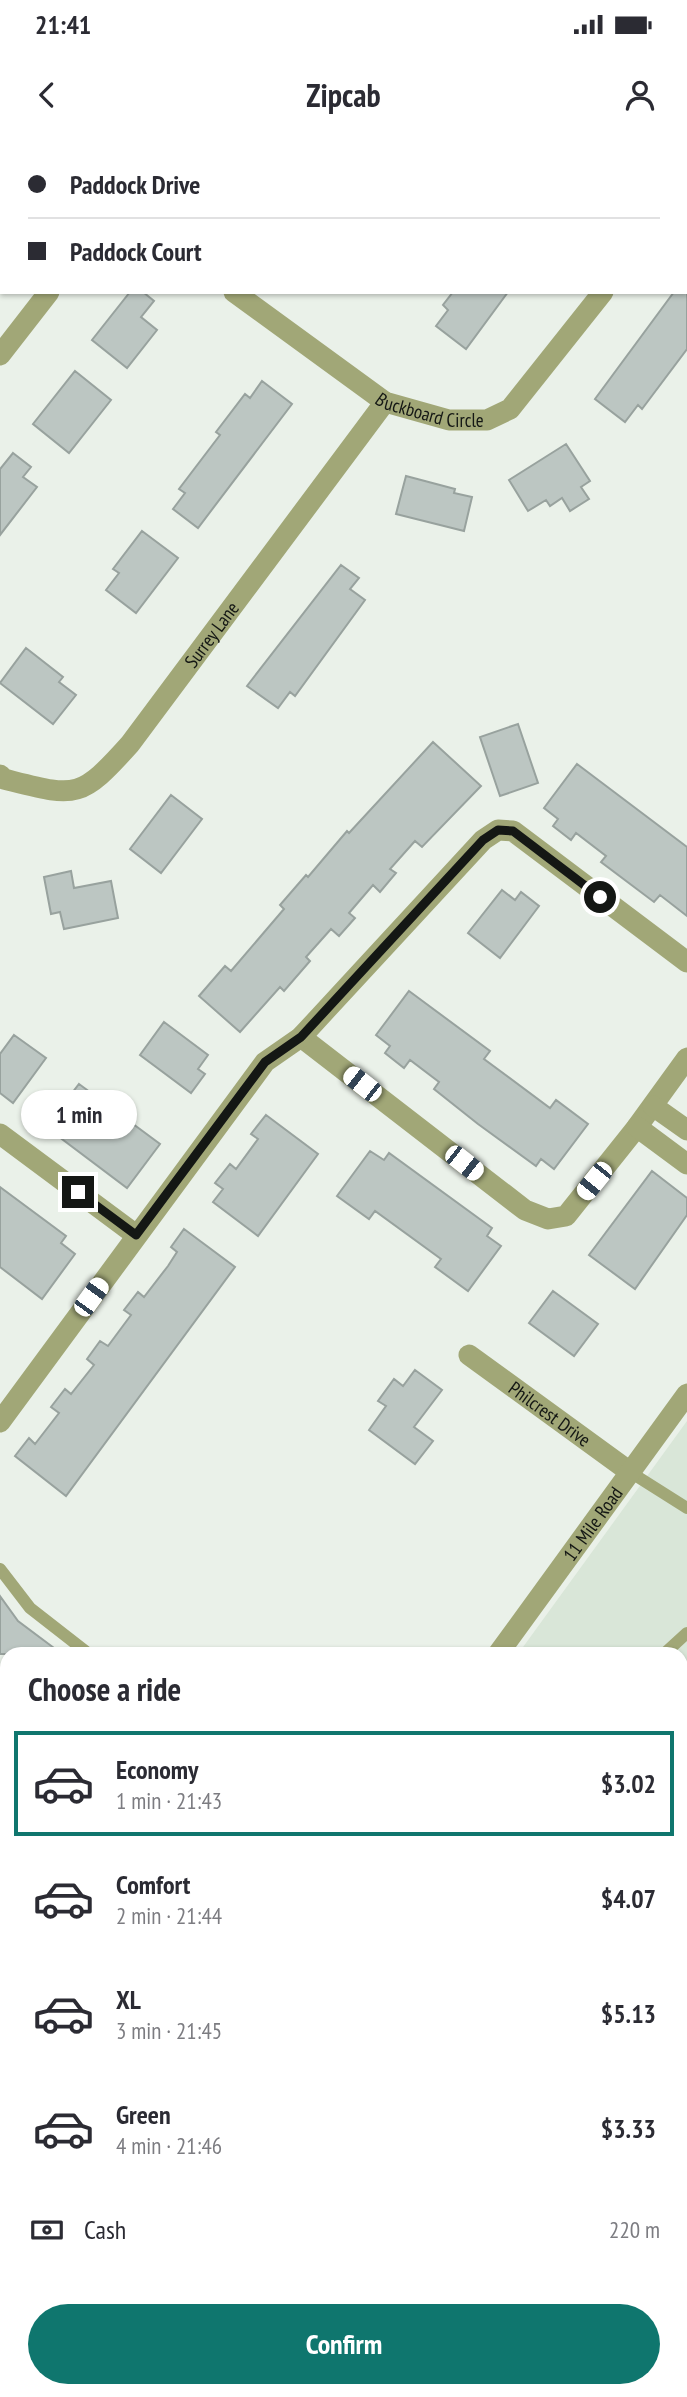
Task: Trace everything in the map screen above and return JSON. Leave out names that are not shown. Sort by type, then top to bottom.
[{"type":"street","points":[[0,355],[47,294]]},
{"type":"street","name":"Buckboard Circle","points":[[237,294],[384,402],[449,421],[487,420],[510,410],[601,294]]},
{"type":"street","name":"Surrey Lane","points":[[0,775],[4,779],[62,794],[97,781],[130,744],[384,402]]},
{"type":"street","points":[[0,1422],[265,1062],[301,1037],[483,840],[498,830],[513,831],[687,962]]},
{"type":"street","points":[[301,1037],[525,1210],[548,1219],[566,1216],[637,1127],[687,1058]]},
{"type":"street","points":[[653,1106],[687,1130]]},
{"type":"street","points":[[637,1127],[687,1164]]},
{"type":"street","points":[[0,1134],[136,1235]]},
{"type":"street","name":"Philcrest Drive","points":[[469,1355],[630,1472]]},
{"type":"street","name":"11 Mile Road","points":[[503,1647],[687,1394]]},
{"type":"lane","points":[[630,1472],[687,1508]]},
{"type":"lane","points":[[0,1569],[30,1608],[80,1647]]},
{"type":"lane","points":[[672,1647],[687,1633]]},
{"type":"shaded area","points":[[687,1421],[687,1647],[523,1647]]},
{"type":"building","points":[[128,294],[145,294],[154,301],[141,317],[157,330],[127,368],[92,340]]},
{"type":"building","points":[[451,294],[507,294],[466,349],[436,326],[448,310],[443,305]]},
{"type":"building","points":[[673,294],[687,294],[687,349],[642,409],[638,405],[625,422],[595,399]]},
{"type":"building","points":[[75,371],[111,400],[69,453],[33,424]]},
{"type":"building","points":[[262,381],[292,404],[198,528],[173,509],[185,493],[179,489],[220,435],[216,432],[245,394],[250,398]]},
{"type":"building","points":[[566,444],[590,481],[581,487],[589,499],[570,511],[562,498],[550,506],[546,500],[528,511],[509,480]]},
{"type":"building","points":[[13,453],[31,467],[23,477],[37,487],[0,535],[0,469]]},
{"type":"building","points":[[406,476],[455,489],[454,493],[472,497],[464,531],[396,514]]},
{"type":"building","points":[[142,531],[178,558],[136,613],[106,590],[119,573],[113,569]]},
{"type":"building","points":[[341,565],[359,578],[350,589],[365,600],[295,696],[290,692],[278,708],[247,686]]},
{"type":"building","points":[[26,648],[63,677],[59,682],[76,695],[53,724],[0,683]]},
{"type":"building","points":[[518,724],[538,783],[500,796],[480,737]]},
{"type":"building","points":[[433,742],[481,786],[422,847],[415,841],[390,869],[396,873],[380,892],[373,885],[349,913],[355,918],[339,936],[331,929],[306,957],[310,961],[284,991],[280,987],[240,1032],[199,996],[225,966],[231,971],[284,909],[280,905],[306,875],[308,877],[347,831],[349,833]]},
{"type":"building","points":[[577,764],[687,847],[687,916],[660,895],[654,902],[601,862],[606,856],[576,833],[571,840],[553,826],[558,819],[544,808]]},
{"type":"building","points":[[171,795],[202,819],[161,873],[130,849]]},
{"type":"building","points":[[71,871],[74,888],[111,881],[118,918],[64,929],[60,912],[51,914],[44,877]]},
{"type":"building","points":[[502,890],[515,900],[521,892],[539,906],[500,958],[468,933]]},
{"type":"building","points":[[409,991],[490,1051],[484,1059],[550,1108],[556,1100],[588,1124],[554,1169],[541,1159],[536,1166],[478,1124],[434,1089],[439,1082],[410,1060],[404,1068],[385,1053],[390,1046],[376,1035]]},
{"type":"building","points":[[164,1022],[208,1055],[198,1069],[205,1074],[191,1093],[140,1055]]},
{"type":"building","points":[[14,1035],[46,1058],[13,1103],[0,1093],[0,1054]]},
{"type":"building","points":[[79,1084],[160,1144],[127,1188],[46,1127]]},
{"type":"building","points":[[266,1115],[318,1154],[258,1236],[213,1202],[223,1189],[215,1183],[230,1164],[236,1169],[258,1139],[251,1134]]},
{"type":"building","points":[[370,1151],[384,1160],[389,1153],[492,1228],[487,1236],[501,1246],[468,1291],[435,1267],[441,1259],[375,1211],[369,1219],[337,1196]]},
{"type":"building","points":[[652,1171],[687,1198],[687,1215],[635,1289],[589,1255]]},
{"type":"building","points":[[0,1187],[66,1236],[61,1243],[75,1254],[42,1299],[0,1267]]},
{"type":"building","points":[[184,1229],[235,1267],[66,1496],[15,1456],[29,1438],[35,1444],[59,1413],[51,1407],[65,1389],[71,1394],[94,1365],[87,1359],[100,1341],[108,1346],[131,1315],[124,1310],[138,1292],[144,1297],[168,1266],[177,1252],[171,1247]]},
{"type":"building","points":[[553,1291],[598,1324],[574,1356],[529,1323]]},
{"type":"building","points":[[415,1370],[442,1390],[414,1427],[433,1441],[415,1464],[369,1430],[386,1406],[378,1401],[394,1379],[403,1386]]},
{"type":"building","points":[[0,1596],[18,1621],[53,1647],[0,1647]]},
{"type":"route","points":[[78,1192],[136,1235],[265,1062],[301,1037],[483,840],[498,830],[513,831],[600,897]]}]
